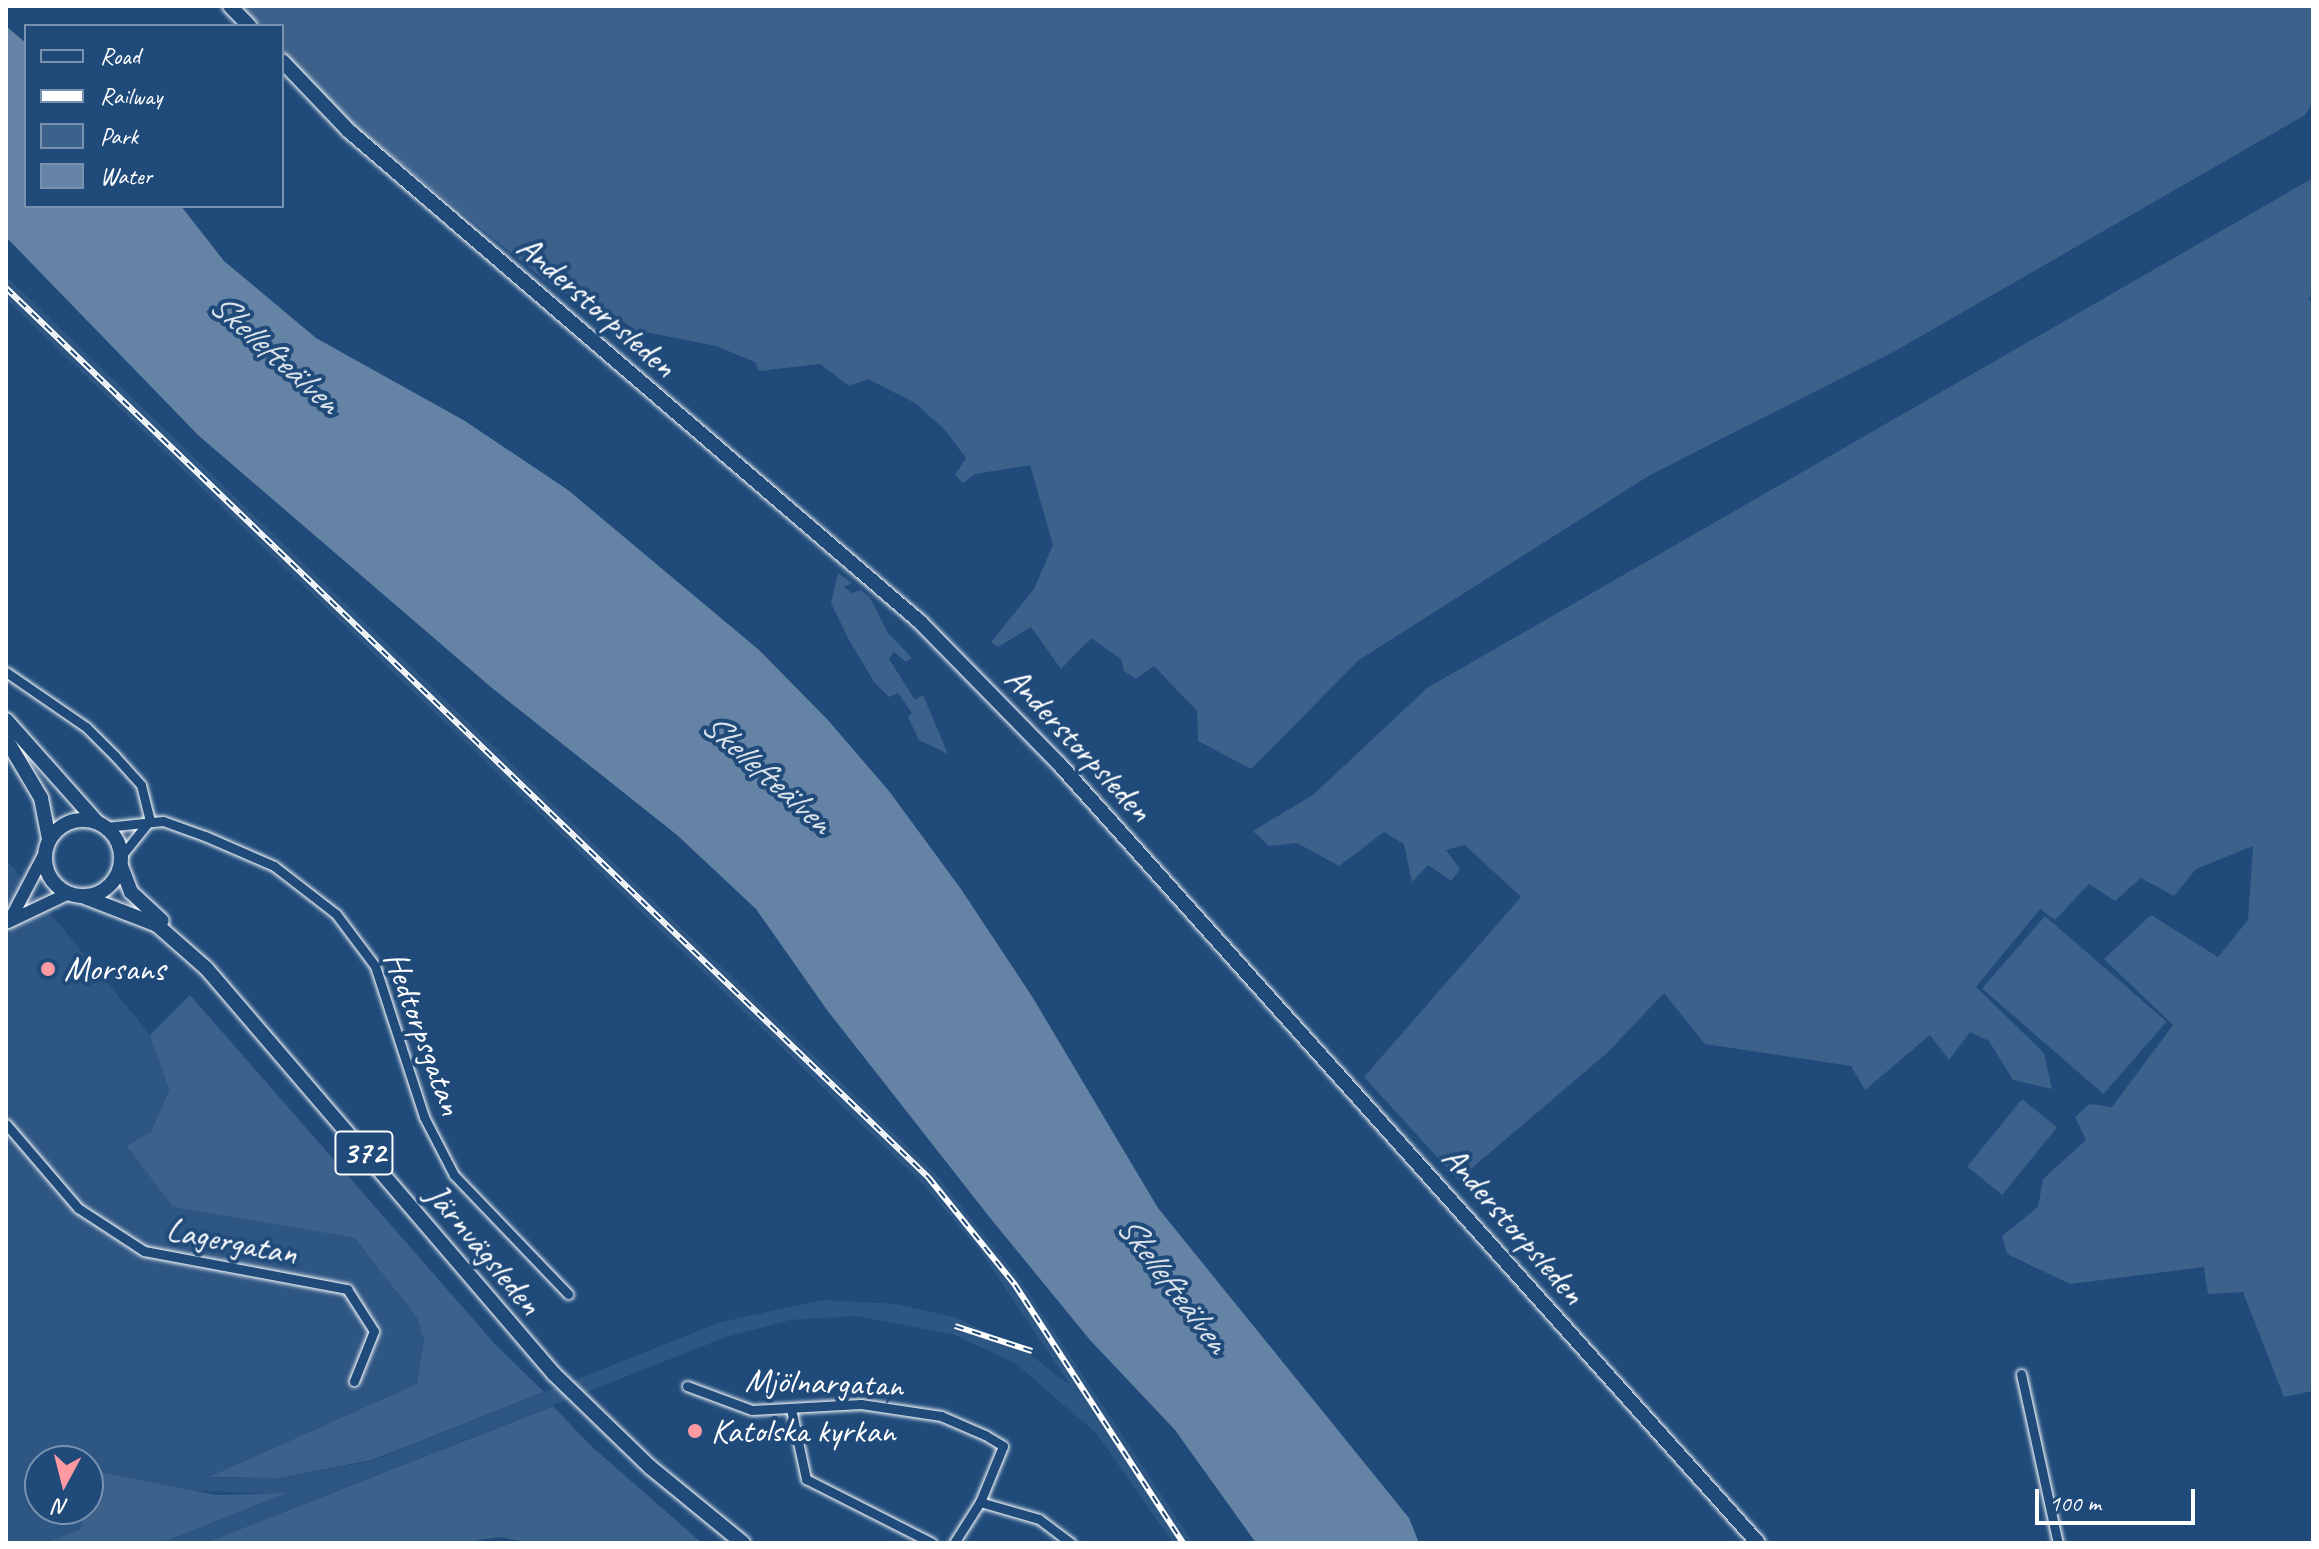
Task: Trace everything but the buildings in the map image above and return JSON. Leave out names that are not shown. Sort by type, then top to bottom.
[{"type":"main road","points":[[230,6],[247,24]]},
{"type":"main road","name":"Anderstorpsleden","points":[[284,63],[361,142],[920,622],[1060,765],[1758,1543]]},
{"type":"main road","points":[[6,720],[102,825],[121,860],[111,885],[75,895],[50,876],[41,798],[6,739]]},
{"type":"main road","points":[[48,845],[65,824],[102,825]]},
{"type":"main road","name":"Järnvägsleden","points":[[121,860],[131,892],[226,991],[554,1374],[589,1410],[743,1543]]},
{"type":"main road","name":"Järnvägsleden","points":[[75,895],[137,914],[172,935]]},
{"type":"street","points":[[6,672],[86,727],[115,756],[141,785],[150,820]]},
{"type":"street","points":[[102,825],[150,820]]},
{"type":"street","points":[[121,860],[150,820]]},
{"type":"street","name":"Hedtorpsgatan","points":[[150,820],[205,836],[274,866],[315,895],[354,933],[375,966],[424,1117],[448,1164],[482,1207],[568,1294]]},
{"type":"street","points":[[8,922],[48,845]]},
{"type":"street","points":[[8,922],[75,895]]},
{"type":"street","name":"Lagergatan","points":[[6,1124],[78,1208],[103,1229],[144,1251],[347,1289],[374,1331],[354,1381]]},
{"type":"street","points":[[2021,1374],[2058,1543]]},
{"type":"street","name":"Mjölnargatan","points":[[687,1386],[729,1405],[791,1409],[842,1402],[928,1414],[963,1424],[1003,1446],[980,1502]]},
{"type":"street","points":[[791,1409],[806,1479],[932,1543]]},
{"type":"street","points":[[954,1543],[980,1502],[1039,1519],[1071,1543]]},
{"type":"shaded area","points":[[6,276],[934,1172],[1021,1281],[1193,1543],[1173,1543],[1096,1433],[1015,1363],[952,1334],[856,1316],[790,1320],[726,1337],[205,1543],[161,1543],[283,1494],[182,1490],[104,1474],[104,1445],[24,1445],[24,1525],[81,1525],[81,1530],[44,1543],[6,1543],[6,859],[156,1042],[169,1088],[151,1132],[173,1207],[355,1238],[417,1318],[424,1341],[418,1384],[211,1478],[280,1478],[371,1461],[721,1322],[822,1300],[896,1304],[957,1318],[1023,1349],[1071,1386],[981,1252],[922,1183],[6,299]]},
{"type":"green space","points":[[242,6],[2313,6],[2313,102],[2305,115],[1897,350],[1650,475],[1359,660],[1251,769],[1198,741],[1197,711],[1154,666],[1136,679],[1124,671],[1121,659],[1091,638],[1061,669],[1031,627],[998,647],[991,642],[1034,589],[1053,545],[1030,465],[975,474],[963,483],[955,475],[966,458],[945,430],[915,403],[868,379],[849,386],[820,364],[759,371],[755,362],[716,346],[635,330],[601,305],[573,292],[562,294],[357,128],[284,52],[284,24],[258,24]]},
{"type":"green space","points":[[2313,178],[2313,293],[2308,299],[2313,303],[2313,1391],[2284,1397],[2243,1292],[2208,1294],[2204,1267],[2070,1284],[2007,1254],[2002,1236],[2038,1207],[2043,1179],[2086,1140],[2075,1117],[2089,1104],[2112,1107],[2173,1025],[2104,959],[2151,915],[2218,957],[2248,920],[2253,846],[2196,869],[2174,896],[2141,878],[2115,901],[2089,884],[2055,920],[2040,909],[1976,987],[2044,1053],[2052,1089],[2013,1080],[1989,1041],[1970,1032],[1949,1060],[1930,1035],[1865,1090],[1851,1066],[1705,1044],[1664,993],[1608,1052],[1458,1180],[1364,1077],[1521,897],[1465,845],[1446,850],[1460,869],[1451,881],[1428,865],[1412,882],[1404,844],[1384,832],[1339,866],[1297,843],[1269,846],[1253,831],[1313,795],[1427,688]]},
{"type":"green space","points":[[838,573],[852,583],[844,587],[852,593],[861,590],[870,598],[888,633],[912,658],[906,662],[894,652],[889,659],[915,700],[923,695],[948,754],[919,740],[908,717],[912,713],[898,693],[889,697],[874,682],[831,603]]},
{"type":"green space","points":[[2045,916],[2167,1022],[2104,1094],[1982,988]]},
{"type":"green space","points":[[190,995],[494,1343],[544,1392],[372,1460],[280,1478],[209,1477],[417,1384],[424,1341],[417,1318],[355,1238],[173,1207],[127,1146],[151,1132],[169,1089],[150,1035]]},
{"type":"green space","points":[[2022,1099],[2057,1127],[2002,1195],[1967,1167]]},
{"type":"green space","points":[[553,1406],[590,1445],[702,1543],[528,1543],[500,1537],[460,1543],[205,1543]]},
{"type":"green space","points":[[104,1473],[217,1495],[287,1493],[161,1543],[45,1543],[81,1529],[81,1525],[104,1525]]},
{"type":"water","name":"Skellefteälven","points":[[6,26],[24,41],[24,208],[183,208],[224,261],[316,338],[465,421],[568,490],[759,650],[827,719],[889,791],[961,889],[1033,998],[1158,1208],[1409,1518],[1419,1543],[1256,1543],[1175,1430],[1090,1340],[991,1219],[827,1010],[756,909],[677,835],[492,688],[198,435],[6,237]]},
{"type":"railway","points":[[6,288],[928,1177],[1015,1285],[1183,1543]]},
{"type":"railway","points":[[955,1326],[1032,1351]]},
{"type":"place","name":"Morsans","points":[[48,969]]},
{"type":"place","name":"Katolska kyrkan","points":[[695,1431]]}]
